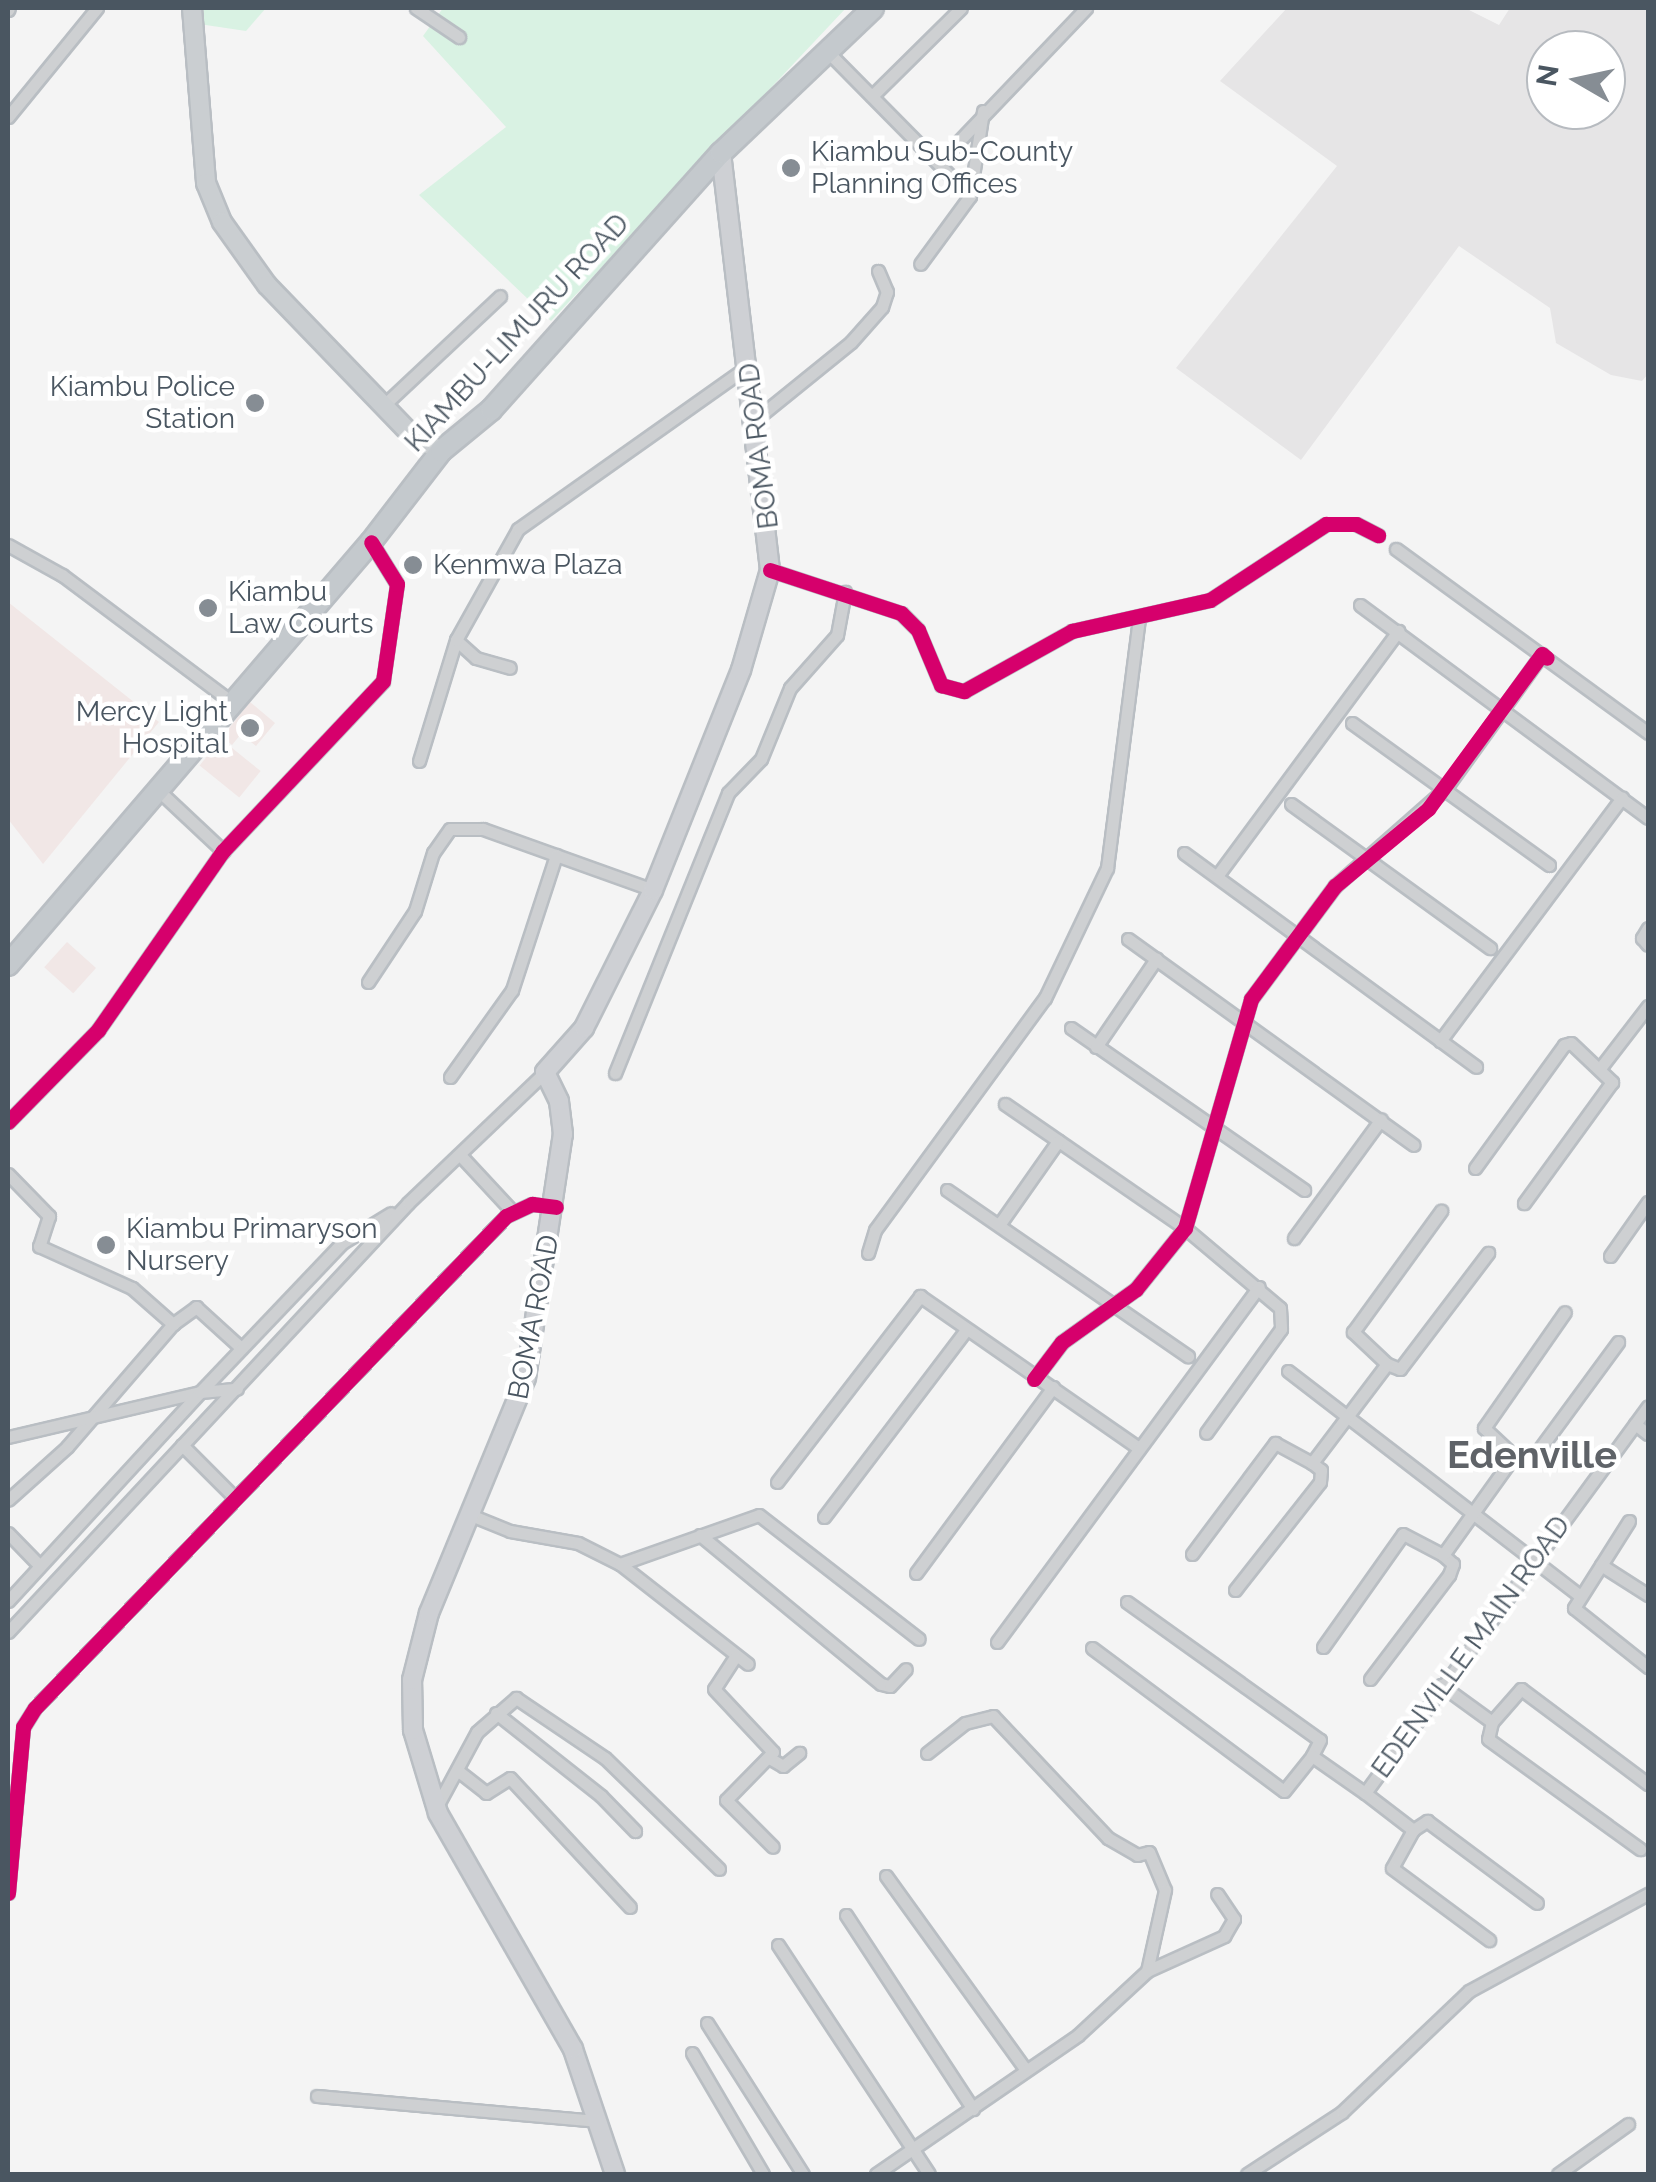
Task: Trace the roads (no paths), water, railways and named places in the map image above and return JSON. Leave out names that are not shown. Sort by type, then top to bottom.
[{"type":"highway","name":"KIAMBU-LIMURU ROAD","points":[[8,965],[372,542],[441,450],[490,410],[721,152],[873,8]]},
{"type":"main road","points":[[192,8],[206,183],[222,222],[267,285],[411,434],[441,450]]},
{"type":"main road","name":"BOMA ROAD","points":[[616,2174],[573,2049],[436,1808],[414,1730],[412,1680],[429,1613],[473,1516],[526,1378],[556,1207],[563,1119],[546,1072],[584,1028],[653,890],[741,670],[770,570],[756,419],[721,152]]},
{"type":"street","points":[[8,116],[97,8]]},
{"type":"street","points":[[416,8],[459,37]]},
{"type":"street","points":[[872,96],[961,8]]},
{"type":"street","points":[[939,162],[983,110],[1086,8]]},
{"type":"street","points":[[826,50],[970,196]]},
{"type":"street","points":[[920,264],[970,196],[983,110]]},
{"type":"street","points":[[756,419],[851,342],[882,307],[887,292],[878,271]]},
{"type":"street","points":[[384,405],[500,296]]},
{"type":"street","points":[[420,762],[456,640],[532,516],[609,470],[749,366]]},
{"type":"street","points":[[770,570],[846,592],[910,620],[941,685],[964,691],[1072,630],[1210,600],[1326,524],[1356,524],[1378,536]]},
{"type":"street","points":[[8,1122],[98,1030],[223,850],[383,681],[397,584],[372,542]]},
{"type":"street","points":[[8,545],[62,575],[232,702]]},
{"type":"street","points":[[1396,549],[1648,732]]},
{"type":"street","points":[[615,1073],[728,793],[761,758],[790,688],[837,635],[846,592]]},
{"type":"street","points":[[1360,604],[1648,818]]},
{"type":"street","points":[[868,1253],[875,1230],[1045,998],[1107,868],[1140,618]]},
{"type":"street","points":[[1216,876],[1398,631]]},
{"type":"street","points":[[456,640],[476,658],[510,668]]},
{"type":"street","points":[[1034,1380],[1062,1342],[1115,1306],[1185,1228],[1250,999],[1334,886],[1446,789],[1544,656]]},
{"type":"street","points":[[1352,723],[1549,866]]},
{"type":"street","points":[[157,789],[223,850]]},
{"type":"street","points":[[1440,1041],[1622,798]]},
{"type":"street","points":[[1291,804],[1490,948]]},
{"type":"street","points":[[368,982],[415,911],[434,853],[450,829],[483,829],[653,890]]},
{"type":"street","points":[[1184,853],[1476,1067]]},
{"type":"street","points":[[450,1077],[512,990],[556,855]]},
{"type":"street","points":[[1648,928],[1642,938],[1648,945]]},
{"type":"street","points":[[1128,939],[1414,1145]]},
{"type":"street","points":[[1096,1047],[1156,959]]},
{"type":"street","points":[[1601,1067],[1646,1013]]},
{"type":"street","points":[[1071,1028],[1214,1123],[1304,1190]]},
{"type":"street","points":[[1474,1168],[1566,1042],[1601,1067],[1612,1082],[1524,1202]]},
{"type":"street","points":[[8,1632],[408,1203],[546,1072]]},
{"type":"street","points":[[1005,1104],[1185,1228],[1280,1308],[1281,1329],[1206,1433]]},
{"type":"street","points":[[1294,1238],[1381,1120]]},
{"type":"street","points":[[999,1226],[1058,1141]]},
{"type":"street","points":[[460,1156],[512,1212]]},
{"type":"street","points":[[8,1174],[50,1216],[39,1246],[132,1288],[173,1324]]},
{"type":"street","points":[[947,1190],[1188,1356]]},
{"type":"street","points":[[1610,1256],[1648,1202]]},
{"type":"street","points":[[8,1601],[38,1564],[350,1236],[408,1203]]},
{"type":"street","points":[[8,1893],[23,1727],[234,1497],[512,1212],[532,1204],[556,1207]]},
{"type":"street","points":[[1441,1211],[1353,1332],[1387,1364],[1400,1370],[1488,1253]]},
{"type":"street","points":[[997,1642],[1259,1287]]},
{"type":"street","points":[[777,1482],[920,1296],[1034,1380],[1052,1387],[1139,1448]]},
{"type":"street","points":[[8,1500],[192,1306],[242,1348]]},
{"type":"street","points":[[1564,1312],[1484,1428],[1514,1456],[1530,1462],[1618,1342]]},
{"type":"street","points":[[262,1327],[279,1344]]},
{"type":"street","points":[[824,1517],[966,1330]]},
{"type":"street","points":[[1312,1463],[1387,1364]]},
{"type":"street","points":[[1288,1371],[1578,1595]]},
{"type":"street","points":[[916,1573],[1052,1387]]},
{"type":"street","points":[[8,1437],[200,1392],[237,1389]]},
{"type":"street","name":"EDENVILLE MAIN ROAD","points":[[1365,1792],[1648,1406]]},
{"type":"street","points":[[1635,1424],[1648,1434]]},
{"type":"street","points":[[1192,1554],[1275,1443],[1321,1470],[1320,1482],[1235,1590]]},
{"type":"street","points":[[182,1445],[234,1497]]},
{"type":"street","points":[[1443,1555],[1514,1456]]},
{"type":"street","points":[[620,1564],[759,1515],[919,1640]]},
{"type":"street","points":[[473,1516],[510,1531],[578,1543],[620,1564],[748,1664]]},
{"type":"street","points":[[1628,1521],[1578,1595],[1578,1616],[1648,1668]]},
{"type":"street","points":[[8,1533],[38,1564]]},
{"type":"street","points":[[1323,1647],[1403,1534],[1443,1555],[1452,1569],[1370,1679]]},
{"type":"street","points":[[700,1535],[881,1684],[890,1686],[906,1669]]},
{"type":"street","points":[[1601,1564],[1648,1595]]},
{"type":"street","points":[[1092,1648],[1284,1791],[1312,1756],[1320,1740],[1128,1602]]},
{"type":"street","points":[[735,1657],[714,1689],[771,1748],[771,1760],[726,1800],[772,1847]]},
{"type":"street","points":[[1441,1686],[1492,1722]]},
{"type":"street","points":[[1640,1850],[1488,1739],[1492,1722],[1520,1688],[1648,1784]]},
{"type":"street","points":[[436,1808],[496,1713],[516,1698],[605,1758],[719,1869]]},
{"type":"street","points":[[496,1713],[601,1796],[635,1831]]},
{"type":"street","points":[[927,1752],[964,1723],[993,1716],[1108,1838],[1137,1855],[1149,1852],[1165,1890],[1147,1971]]},
{"type":"street","points":[[8,1723],[23,1727]]},
{"type":"street","points":[[771,1760],[783,1766],[799,1753]]},
{"type":"street","points":[[1312,1756],[1413,1830]]},
{"type":"street","points":[[458,1770],[486,1794],[510,1778],[630,1907]]},
{"type":"street","points":[[1490,1940],[1392,1868],[1413,1830],[1427,1821],[1537,1903]]},
{"type":"street","points":[[886,1876],[1026,2070]]},
{"type":"street","points":[[876,2174],[1078,2035],[1147,1971],[1231,1929],[1234,1919],[1216,1894]]},
{"type":"street","points":[[1248,2174],[1342,2112],[1468,1991],[1648,1894]]},
{"type":"street","points":[[846,1915],[973,2109]]},
{"type":"street","points":[[778,1945],[910,2150],[930,2174]]},
{"type":"street","points":[[706,2024],[804,2174]]},
{"type":"street","points":[[692,2053],[763,2174]]},
{"type":"street","points":[[318,2096],[599,2121]]},
{"type":"street","points":[[1558,2174],[1628,2124]]},
{"type":"place","name":"Kiambu Sub-County Planning Offices","points":[[791,168]]},
{"type":"place","name":"Kiambu Police Station","points":[[255,403]]},
{"type":"place","name":"Kenmwa Plaza","points":[[413,565]]},
{"type":"place","name":"Kiambu Law Courts","points":[[208,608]]},
{"type":"place","name":"Mercy Light Hospital","points":[[250,728]]},
{"type":"place","name":"Kiambu Primaryson Nursery","points":[[106,1245]]},
{"type":"district","name":"Edenville","points":[[1532,1455]]}]
